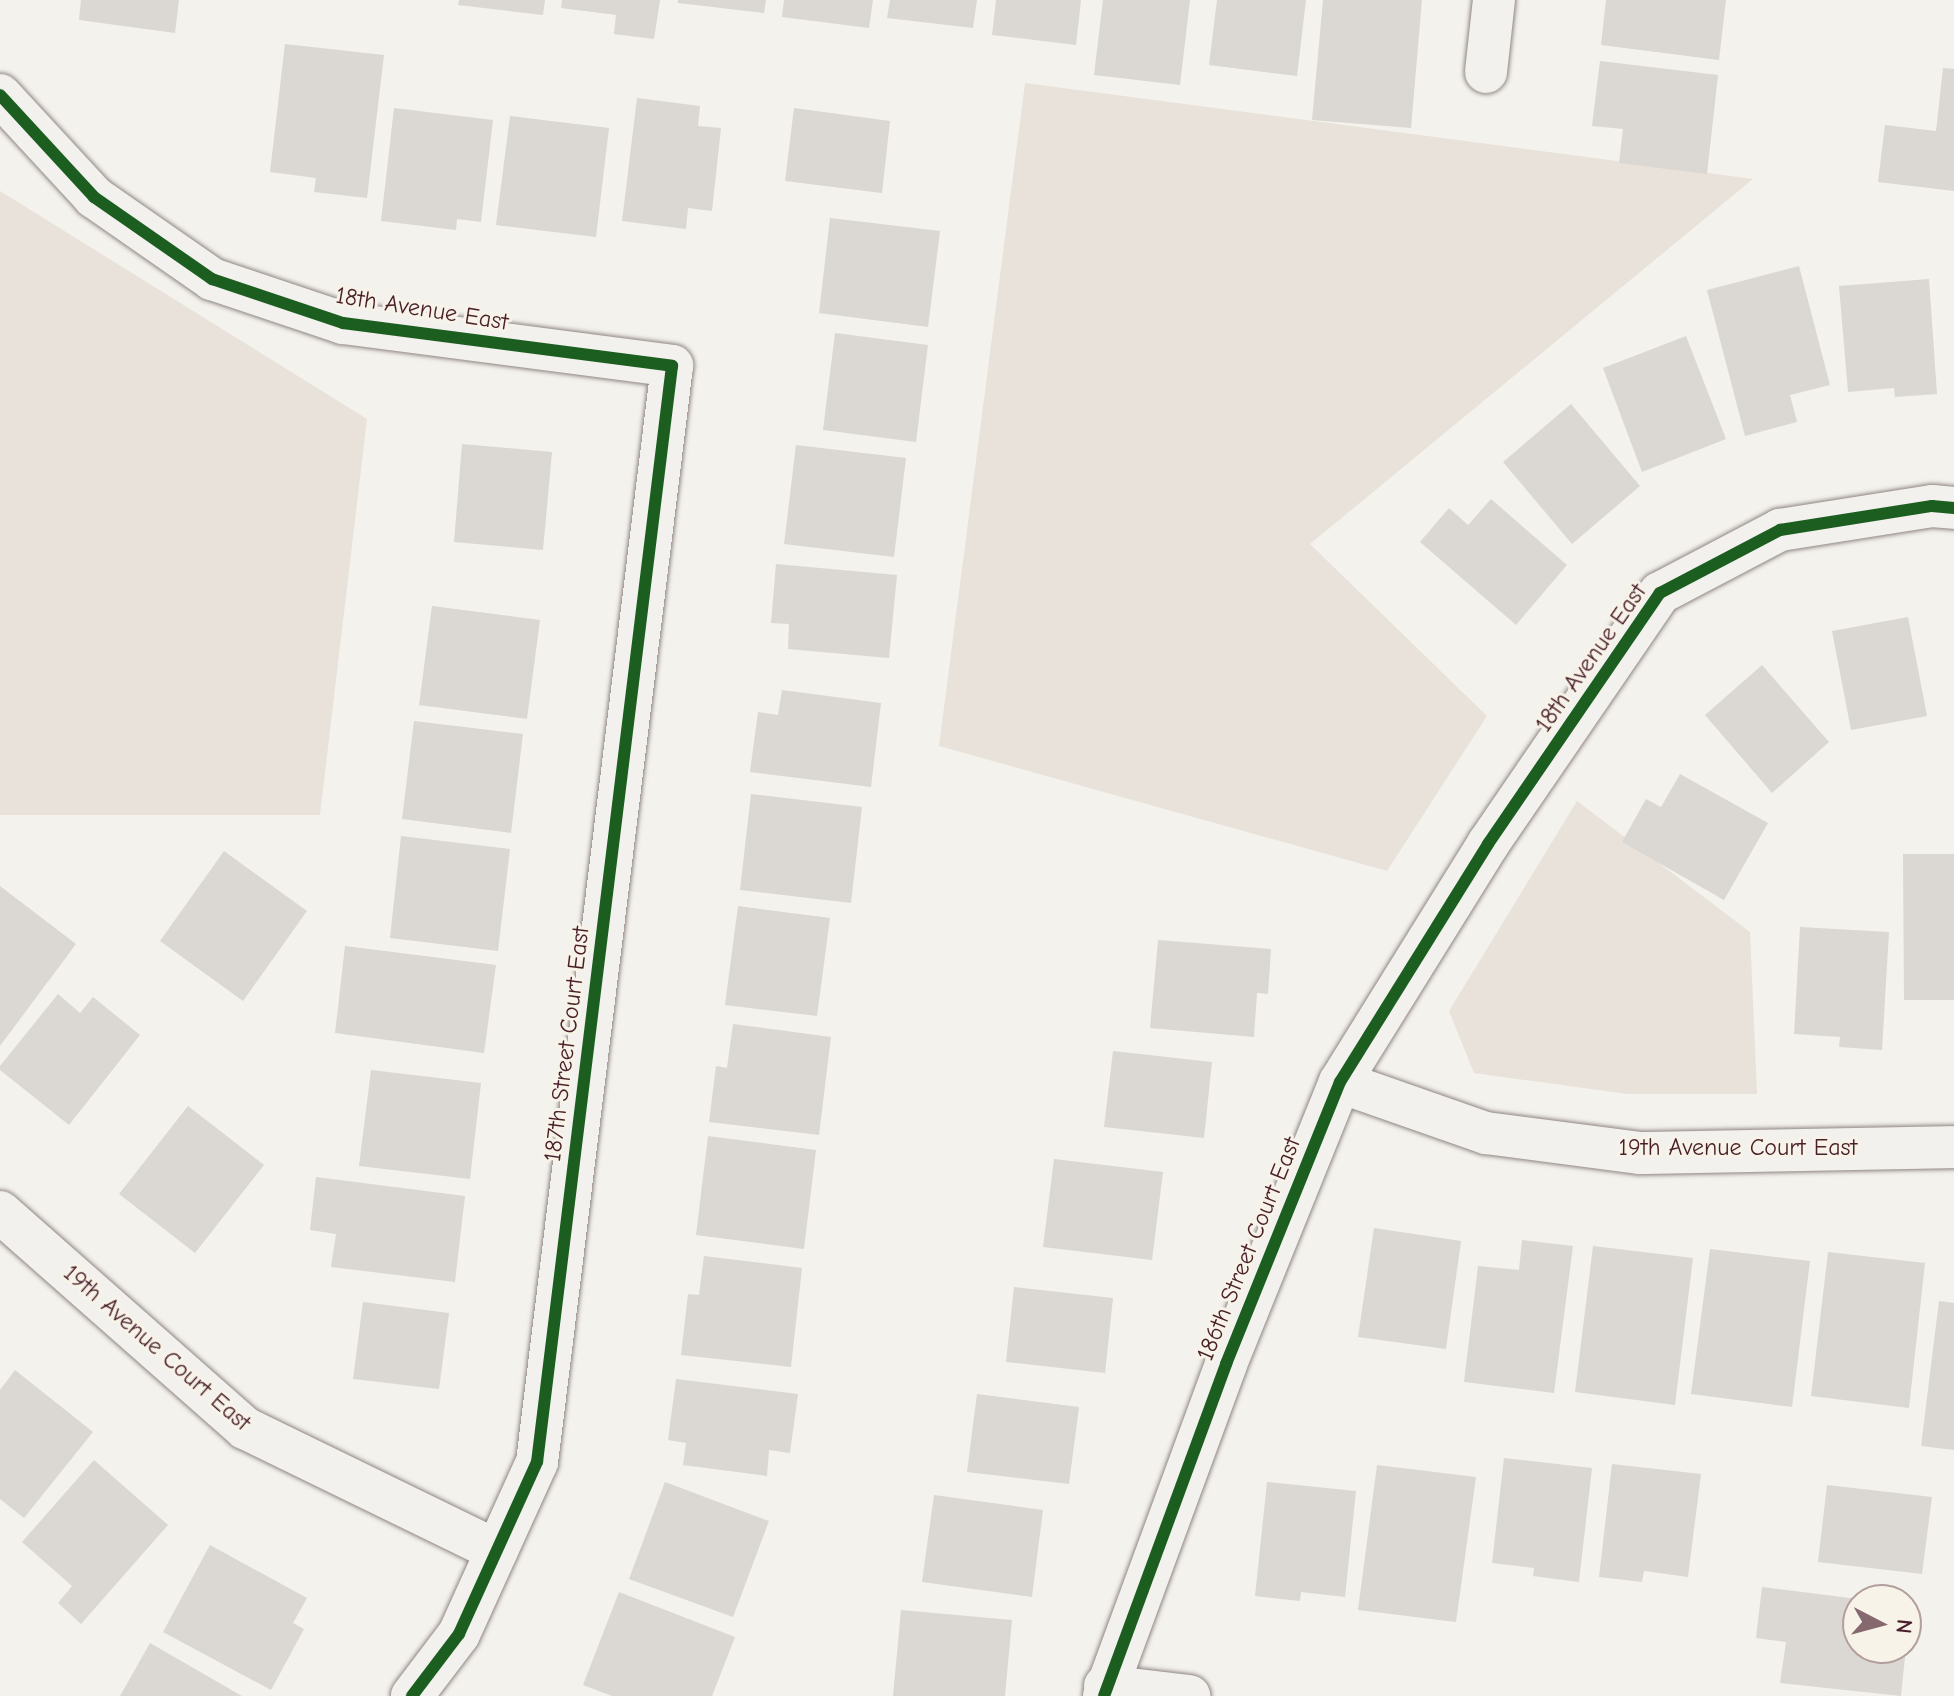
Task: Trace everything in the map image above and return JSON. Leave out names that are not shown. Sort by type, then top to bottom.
[{"type":"street","points":[[1486,72],[1494,0]]},
{"type":"street","name":"18th Avenue East","points":[[0,95],[94,197],[212,279],[343,323],[672,366]]},
{"type":"street","name":"187th Street Court East","points":[[412,1696],[459,1634],[537,1462],[672,366]]},
{"type":"street","name":"18th Avenue East","points":[[1488,844],[1660,593],[1780,530],[1932,506],[1954,508]]},
{"type":"street","name":"186th Street Court East","points":[[1104,1691],[1226,1364],[1340,1082],[1488,844]]},
{"type":"street","name":"19th Avenue Court East","points":[[1340,1082],[1486,1133],[1641,1153],[1954,1147]]},
{"type":"street","name":"19th Avenue Court East","points":[[0,1212],[245,1428],[497,1551]]},
{"type":"street","points":[[1104,1691],[1189,1696]]},
{"type":"shaded area","points":[[1025,83],[1753,179],[1310,544],[1487,716],[1387,871],[939,746]]},
{"type":"shaded area","points":[[0,191],[367,419],[320,815],[0,815]]},
{"type":"shaded area","points":[[1577,801],[1750,932],[1757,1094],[1627,1094],[1474,1073],[1449,1011]]},
{"type":"building","points":[[81,0],[179,0],[175,33],[79,20]]},
{"type":"building","points":[[459,0],[545,0],[543,15],[458,5]]},
{"type":"building","points":[[562,0],[660,0],[654,39],[614,34],[616,15],[561,8]]},
{"type":"building","points":[[678,0],[766,0],[764,13],[678,3]]},
{"type":"building","points":[[784,0],[873,0],[869,28],[782,17]]},
{"type":"building","points":[[890,0],[977,0],[973,28],[887,18]]},
{"type":"building","points":[[996,0],[1081,0],[1076,45],[992,35]]},
{"type":"building","points":[[1103,0],[1190,0],[1180,85],[1094,75]]},
{"type":"building","points":[[1217,0],[1306,0],[1297,76],[1209,65]]},
{"type":"building","points":[[1323,0],[1422,0],[1411,128],[1312,120]]},
{"type":"building","points":[[1606,0],[1726,0],[1719,60],[1601,45]]},
{"type":"building","points":[[285,44],[384,55],[367,198],[314,192],[316,178],[270,172]]},
{"type":"building","points":[[1600,61],[1718,75],[1707,174],[1619,163],[1623,129],[1592,126]]},
{"type":"building","points":[[1943,68],[1954,69],[1954,191],[1878,182],[1885,125],[1936,131]]},
{"type":"building","points":[[637,98],[700,106],[698,126],[721,128],[712,211],[688,208],[686,229],[622,221]]},
{"type":"building","points":[[394,108],[493,120],[481,222],[457,219],[456,230],[381,221]]},
{"type":"building","points":[[794,108],[890,121],[882,193],[785,181]]},
{"type":"building","points":[[510,116],[609,128],[596,237],[496,225]]},
{"type":"building","points":[[830,218],[940,231],[928,327],[819,313]]},
{"type":"building","points":[[1799,266],[1830,385],[1790,395],[1797,422],[1745,436],[1707,290]]},
{"type":"building","points":[[1929,279],[1937,394],[1895,397],[1894,388],[1848,392],[1839,286]]},
{"type":"building","points":[[835,333],[928,345],[916,442],[823,430]]},
{"type":"building","points":[[1686,336],[1726,439],[1642,472],[1603,368]]},
{"type":"building","points":[[1571,404],[1640,486],[1572,544],[1503,462]]},
{"type":"building","points":[[462,444],[552,452],[543,550],[454,542]]},
{"type":"building","points":[[796,445],[906,458],[894,557],[784,544]]},
{"type":"building","points":[[1491,499],[1567,565],[1516,625],[1420,542],[1449,508],[1468,525]]},
{"type":"building","points":[[776,564],[897,575],[889,658],[788,649],[789,624],[771,623]]},
{"type":"building","points":[[432,606],[540,620],[527,719],[419,705]]},
{"type":"building","points":[[1908,617],[1927,716],[1851,730],[1832,631]]},
{"type":"building","points":[[1762,665],[1829,742],[1772,793],[1705,715]]},
{"type":"building","points":[[782,690],[881,703],[871,787],[750,772],[758,712],[778,715]]},
{"type":"building","points":[[414,721],[523,734],[511,833],[402,819]]},
{"type":"building","points":[[1680,774],[1768,823],[1724,900],[1622,842],[1646,799],[1661,807]]},
{"type":"building","points":[[751,794],[862,807],[851,903],[740,890]]},
{"type":"building","points":[[401,836],[510,849],[498,951],[390,938]]},
{"type":"building","points":[[224,851],[307,911],[243,1001],[160,941]]},
{"type":"building","points":[[1903,854],[1954,854],[1954,1000],[1904,1000]]},
{"type":"building","points":[[0,886],[76,944],[0,1046]]},
{"type":"building","points":[[738,906],[830,918],[817,1016],[725,1005]]},
{"type":"building","points":[[1800,927],[1889,932],[1882,1050],[1839,1047],[1840,1037],[1794,1034]]},
{"type":"building","points":[[1158,940],[1271,949],[1268,994],[1257,993],[1254,1037],[1150,1028]]},
{"type":"building","points":[[345,946],[496,965],[484,1053],[335,1033]]},
{"type":"building","points":[[58,994],[80,1013],[93,997],[140,1035],[69,1125],[0,1070],[0,1066]]},
{"type":"building","points":[[733,1024],[831,1037],[819,1135],[709,1122],[716,1066],[727,1068]]},
{"type":"building","points":[[1113,1051],[1212,1062],[1204,1138],[1104,1127]]},
{"type":"building","points":[[371,1070],[481,1083],[470,1179],[359,1166]]},
{"type":"building","points":[[188,1106],[264,1165],[195,1253],[119,1194]]},
{"type":"building","points":[[708,1136],[816,1150],[804,1249],[696,1235]]},
{"type":"building","points":[[1054,1159],[1163,1172],[1152,1260],[1043,1247]]},
{"type":"building","points":[[316,1177],[465,1196],[455,1282],[331,1267],[336,1234],[310,1230]]},
{"type":"building","points":[[1374,1228],[1461,1241],[1446,1349],[1358,1337]]},
{"type":"building","points":[[1522,1240],[1573,1246],[1554,1393],[1464,1382],[1478,1266],[1519,1270]]},
{"type":"building","points":[[1593,1246],[1693,1258],[1675,1405],[1575,1392]]},
{"type":"building","points":[[1710,1249],[1810,1261],[1792,1407],[1691,1394]]},
{"type":"building","points":[[1828,1252],[1925,1263],[1909,1408],[1811,1396]]},
{"type":"building","points":[[704,1256],[802,1268],[791,1367],[681,1355],[688,1294],[699,1295]]},
{"type":"building","points":[[1014,1287],[1113,1298],[1105,1373],[1006,1362]]},
{"type":"building","points":[[1939,1301],[1954,1303],[1954,1450],[1921,1446]]},
{"type":"building","points":[[363,1302],[449,1313],[439,1389],[353,1379]]},
{"type":"building","points":[[15,1370],[93,1432],[24,1518],[0,1499],[0,1390]]},
{"type":"building","points":[[676,1379],[798,1394],[790,1453],[769,1450],[767,1476],[683,1465],[686,1443],[668,1440]]},
{"type":"building","points":[[977,1394],[1079,1407],[1069,1484],[967,1472]]},
{"type":"building","points":[[1504,1458],[1592,1468],[1579,1582],[1533,1576],[1534,1568],[1492,1563]]},
{"type":"building","points":[[94,1460],[168,1525],[81,1624],[58,1603],[72,1586],[22,1542]]},
{"type":"building","points":[[1612,1464],[1701,1474],[1688,1577],[1644,1571],[1642,1582],[1599,1577]]},
{"type":"building","points":[[1377,1465],[1476,1477],[1456,1622],[1358,1610]]},
{"type":"building","points":[[665,1482],[769,1521],[733,1617],[629,1579]]},
{"type":"building","points":[[1267,1482],[1356,1491],[1345,1597],[1301,1592],[1300,1601],[1255,1596]]},
{"type":"building","points":[[1827,1485],[1932,1497],[1922,1574],[1818,1562]]},
{"type":"building","points":[[934,1495],[1043,1510],[1032,1597],[922,1582]]},
{"type":"building","points":[[210,1545],[307,1598],[293,1623],[304,1629],[271,1690],[163,1632]]},
{"type":"building","points":[[1762,1587],[1842,1597],[1842,1664],[1904,1664],[1901,1696],[1780,1683],[1786,1642],[1756,1638]]},
{"type":"building","points":[[619,1592],[735,1637],[712,1696],[612,1696],[583,1685]]},
{"type":"building","points":[[901,1610],[1012,1620],[1005,1696],[893,1696]]},
{"type":"building","points":[[150,1643],[242,1696],[120,1696]]},
{"type":"cycle path","points":[[0,95],[94,197],[212,279],[343,323],[672,366],[537,1462],[459,1634],[412,1696]]},
{"type":"cycle path","points":[[1104,1696],[1226,1364],[1340,1082],[1488,844],[1660,593],[1780,530],[1932,506],[1954,508]]}]
